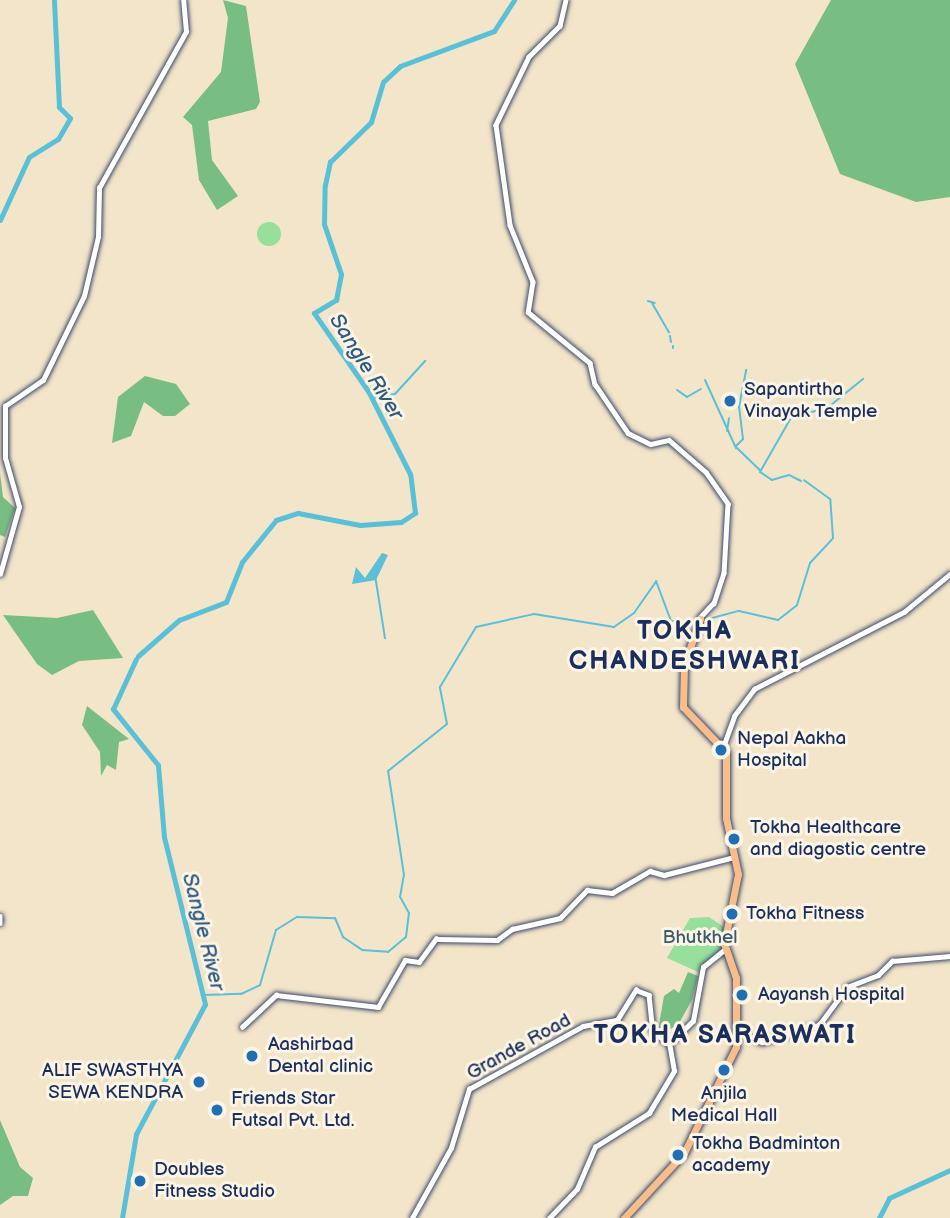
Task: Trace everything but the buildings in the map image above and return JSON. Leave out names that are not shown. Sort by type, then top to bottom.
[{"type":"main road","points":[[624,1218],[684,1153],[729,1068],[737,1031],[736,978],[725,949],[738,873],[723,747],[684,711],[681,679],[698,622]]},
{"type":"street","points":[[0,574],[19,507],[5,458],[5,407],[43,380],[84,296],[98,237],[99,188],[186,32],[183,0]]},
{"type":"street","points":[[566,0],[560,26],[529,57],[496,125],[510,225],[533,282],[528,312],[590,363],[595,384],[628,433],[651,444],[669,440],[706,472],[728,504],[724,573],[714,603],[698,622]]},
{"type":"street","points":[[723,747],[734,716],[754,689],[890,620],[950,575]]},
{"type":"street","points":[[242,1027],[276,995],[378,1007],[405,960],[419,962],[436,939],[497,940],[560,918],[587,890],[615,892],[650,871],[664,875],[734,857]]},
{"type":"street","points":[[0,916],[0,923]]},
{"type":"street","points":[[548,1218],[576,1189],[595,1147],[649,1113],[674,1071],[668,1044],[693,1021],[701,971],[725,949]]},
{"type":"street","points":[[737,1031],[762,1042],[819,1025],[847,987],[878,975],[892,961],[950,956]]},
{"type":"street","name":"Grande Road","points":[[412,1218],[451,1148],[473,1086],[583,1026],[617,1020],[636,990],[649,995],[653,1031],[668,1044]]},
{"type":"green space","points":[[223,0],[246,6],[260,102],[256,109],[208,121],[212,160],[238,196],[217,210],[199,180],[192,125],[183,117],[221,72],[228,18]]},
{"type":"green space","points":[[831,0],[950,0],[950,197],[916,202],[840,174],[795,64]]},
{"type":"green space","points":[[269,222],[278,225],[281,234],[278,243],[269,246],[260,243],[257,234],[260,225]]},
{"type":"green space","points":[[145,376],[176,384],[190,404],[175,416],[163,416],[144,402],[131,436],[112,443],[118,397]]},
{"type":"green space","points":[[0,473],[3,497],[15,508],[5,537],[0,535]]},
{"type":"green space","points":[[93,610],[123,658],[79,661],[52,675],[37,664],[3,615],[57,618]]},
{"type":"green space","points":[[87,706],[129,739],[119,742],[116,770],[107,765],[101,776],[100,752],[82,725]]},
{"type":"green space","name":"Bhutkhel","points":[[709,917],[724,927],[722,949],[698,972],[667,958],[690,918]]},
{"type":"green space","points":[[688,972],[698,976],[692,1000],[678,1025],[657,1036],[664,996],[674,989],[679,993]]},
{"type":"green space","points":[[0,1120],[20,1167],[33,1178],[28,1196],[13,1196],[0,1205]]},
{"type":"water","points":[[382,553],[388,555],[376,580],[352,584],[356,567],[365,578]]},
{"type":"waterway","points":[[0,220],[29,157],[58,139],[70,118],[59,107],[54,0]]},
{"type":"waterway","name":"Sangle River","points":[[138,656],[179,620],[226,602],[242,562],[276,520],[298,513],[360,525],[401,522],[415,513],[410,474],[368,391],[314,313],[336,300],[341,274],[324,224],[325,185],[330,162],[371,122],[383,82],[400,66],[494,31],[514,0]]},
{"type":"waterway","points":[[648,301],[655,303]]},
{"type":"waterway","points":[[652,303],[669,333]]},
{"type":"waterway","points":[[670,336],[671,342]]},
{"type":"waterway","points":[[371,399],[395,394],[425,361]]},
{"type":"waterway","points":[[736,446],[743,439],[739,407],[746,370]]},
{"type":"waterway","points":[[801,481],[789,475],[772,480],[760,472],[792,416],[826,409],[863,379]]},
{"type":"waterway","points":[[705,380],[736,448]]},
{"type":"waterway","points":[[677,390],[687,397],[701,389]]},
{"type":"waterway","points":[[727,431],[729,418]]},
{"type":"waterway","points":[[737,448],[760,470]]},
{"type":"waterway","points":[[701,621],[739,611],[778,620],[797,605],[810,563],[833,538],[830,499],[804,480]]},
{"type":"waterway","points":[[375,575],[385,638]]},
{"type":"waterway","points":[[204,995],[241,994],[260,985],[276,930],[297,917],[335,918],[343,937],[362,950],[388,952],[406,937],[409,913],[400,897],[404,875],[388,771],[447,724],[440,687],[476,627],[534,614],[614,627],[634,613],[656,581],[671,621],[696,623]]},
{"type":"waterway","name":"Sangle River","points":[[122,1218],[136,1134],[205,1004],[164,837],[158,765],[113,709],[136,659]]},
{"type":"waterway","points":[[879,1218],[889,1198],[950,1170]]},
{"type":"place","name":"Sapantirtha Vinayak Temple","points":[[730,401]]},
{"type":"place","name":"Nepal Aakha Hospital","points":[[721,750]]},
{"type":"place","name":"Tokha Healthcare and diagostic centre","points":[[734,839]]},
{"type":"place","name":"Tokha Fitness","points":[[732,914]]},
{"type":"place","name":"Aayansh Hospital","points":[[742,995]]},
{"type":"place","name":"Aashirbad Dental clinic","points":[[252,1056]]},
{"type":"place","name":"Anjila Medical Hall","points":[[724,1070]]},
{"type":"place","name":"ALIF SWASTHYA SEWA KENDRA","points":[[199,1082]]},
{"type":"place","name":"Friends Star Futsal Pvt. Ltd.","points":[[217,1110]]},
{"type":"place","name":"Tokha Badminton academy","points":[[678,1155]]},
{"type":"place","name":"Doubles Fitness Studio","points":[[140,1181]]},
{"type":"district","name":"TOKHA CHANDESHWARI","points":[[685,647]]},
{"type":"district","name":"TOKHA SARASWATI","points":[[725,1036]]}]
